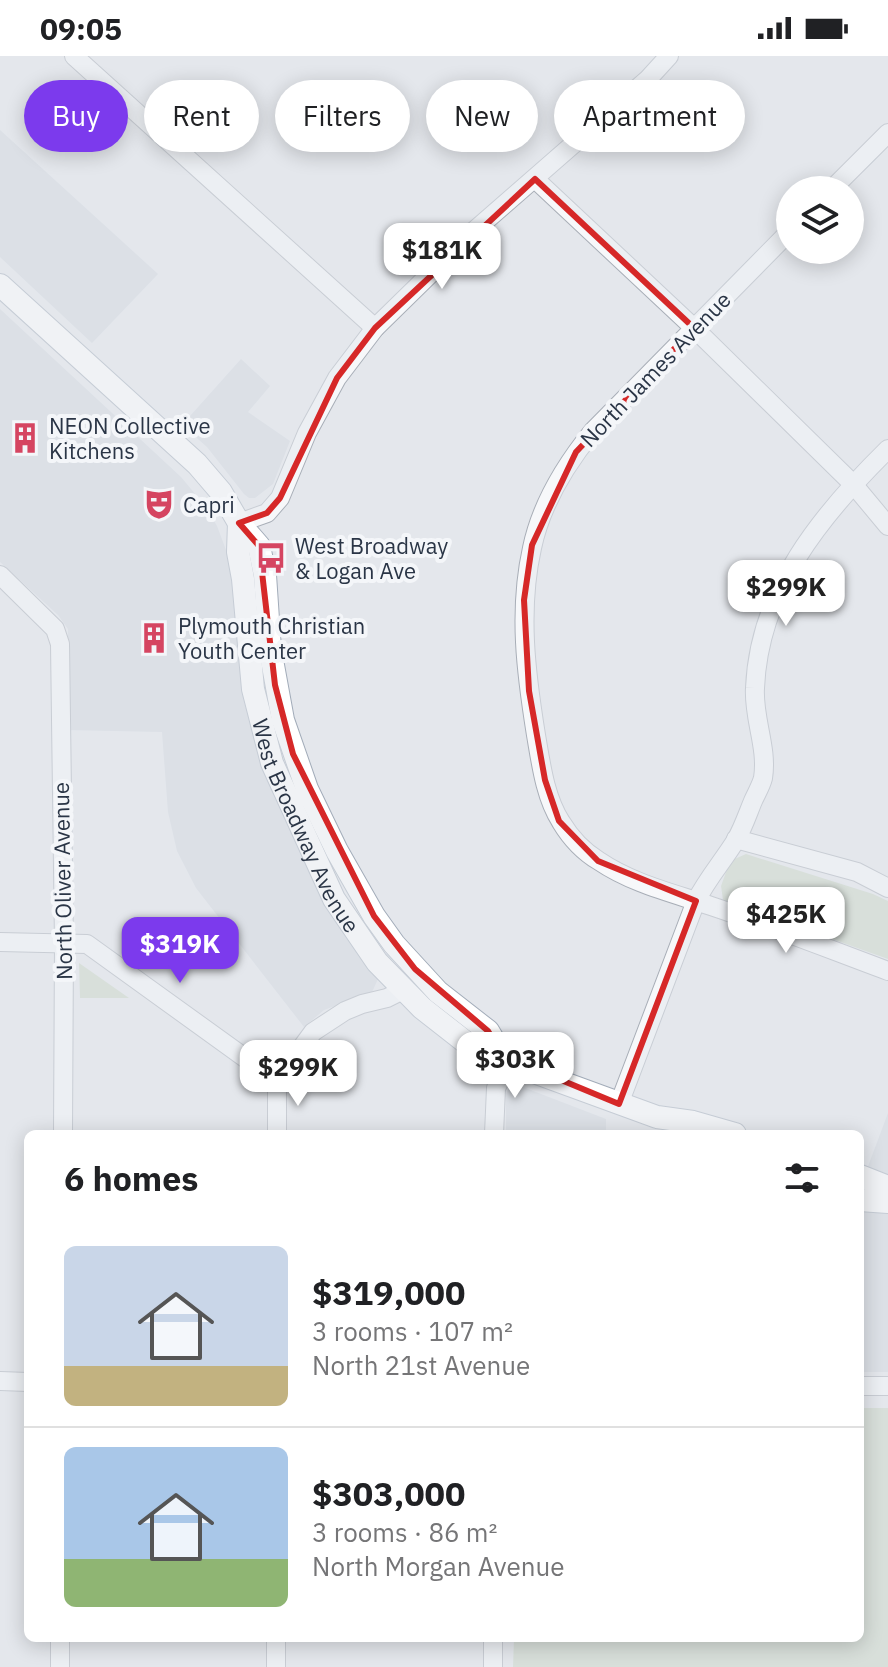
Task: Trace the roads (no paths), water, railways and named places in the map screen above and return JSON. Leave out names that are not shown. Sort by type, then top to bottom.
[{"type":"main road","name":"West Broadway Avenue","points":[[0,285],[197,464],[259,546],[265,575],[270,649],[283,720],[293,754],[321,820],[362,897],[394,944],[438,992],[488,1031],[506,1058]]},
{"type":"main road","name":"West Broadway Avenue","points":[[239,523],[238,552],[253,689],[272,763],[334,899],[377,962],[450,1032],[482,1055],[506,1058],[531,1071],[657,1117],[721,1130]]},
{"type":"main road","name":"West Broadway Avenue","points":[[657,1117],[675,1130]]},
{"type":"main road","points":[[864,1178],[888,1187]]},
{"type":"main road","points":[[864,1200],[888,1202]]},
{"type":"street","points":[[74,56],[375,328]]},
{"type":"street","points":[[239,523],[267,513],[280,498],[307,433],[337,378],[375,328],[475,230],[648,79],[669,56]]},
{"type":"street","points":[[845,176],[888,133]]},
{"type":"street","points":[[535,179],[694,328],[853,484],[888,526]]},
{"type":"street","name":"North James Avenue","points":[[776,245],[593,431],[559,480],[532,545],[524,600],[524,642],[541,766],[559,821],[579,845],[598,861],[646,885],[888,971]]},
{"type":"street","points":[[619,1104],[696,901],[706,881],[736,839],[763,780],[762,740],[754,697],[757,659],[770,610],[809,536],[888,449]]},
{"type":"street","name":"North Oliver Avenue","points":[[0,575],[55,629],[60,644],[63,1130]]},
{"type":"street","points":[[736,839],[857,872],[888,888]]},
{"type":"street","points":[[0,942],[87,944],[277,1081]]},
{"type":"street","points":[[277,1130],[277,1081],[313,1032],[329,1019],[403,990]]},
{"type":"street","points":[[494,1130],[496,1088],[506,1058]]},
{"type":"street","points":[[0,1381],[24,1382]]},
{"type":"street","points":[[864,1386],[888,1386]]},
{"type":"street","points":[[60,1642],[60,1667]]},
{"type":"street","points":[[276,1642],[276,1667]]},
{"type":"street","points":[[493,1642],[493,1667]]},
{"type":"place","name":"NEON Collective Kitchens","points":[[25,438]]},
{"type":"place","name":"Capri","points":[[159,504]]},
{"type":"place","name":"West Broadway & Logan Ave","points":[[271,558]]},
{"type":"place","name":"Plymouth Christian Youth Center","points":[[154,638]]}]
